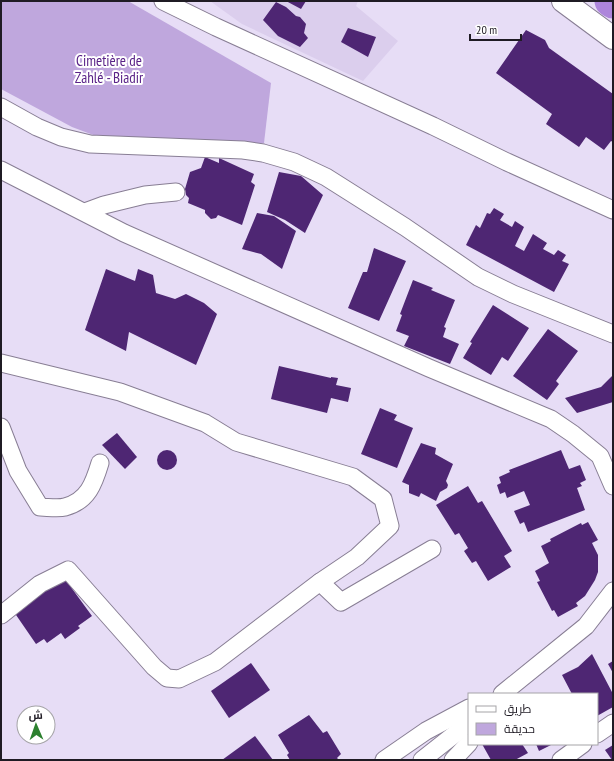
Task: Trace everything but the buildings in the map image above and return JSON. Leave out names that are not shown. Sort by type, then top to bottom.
[{"type":"highway","points":[[563,1],[613,38]]},
{"type":"street","points":[[163,1],[216,27],[613,210]]},
{"type":"street","points":[[1,107],[61,137],[90,144],[243,150],[263,153],[294,162],[326,177],[405,227],[478,276],[513,294],[613,334]]},
{"type":"street","points":[[1,170],[124,233],[429,368],[551,419],[600,456],[613,486]]},
{"type":"street","points":[[85,212],[104,205],[145,195],[176,192]]},
{"type":"street","points":[[1,363],[120,392],[205,423],[236,442],[353,477],[383,499],[390,526],[358,557],[320,582],[215,662],[179,679],[167,678],[154,668],[68,570],[40,584],[1,615]]},
{"type":"street","points":[[1,427],[18,471],[40,507],[64,507],[82,499],[94,484],[100,463]]},
{"type":"street","points":[[320,582],[341,602],[432,549]]},
{"type":"street","points":[[508,691],[537,665],[586,626],[613,591]]},
{"type":"street","points":[[384,760],[407,754],[426,731],[468,709]]},
{"type":"street","points":[[422,760],[468,724]]},
{"type":"street","points":[[598,733],[613,724]]},
{"type":"street","points":[[426,731],[439,748]]},
{"type":"street","points":[[453,760],[468,744]]},
{"type":"street","points":[[561,760],[582,745]]},
{"type":"shaded area","points":[[210,1],[358,1],[356,6],[398,41],[363,81],[242,24]]},
{"type":"green space","name":"Cimetière de Zahlé - Biadir","points":[[1,1],[128,1],[271,83],[264,143],[199,143],[96,136],[72,127],[1,89]]}]
